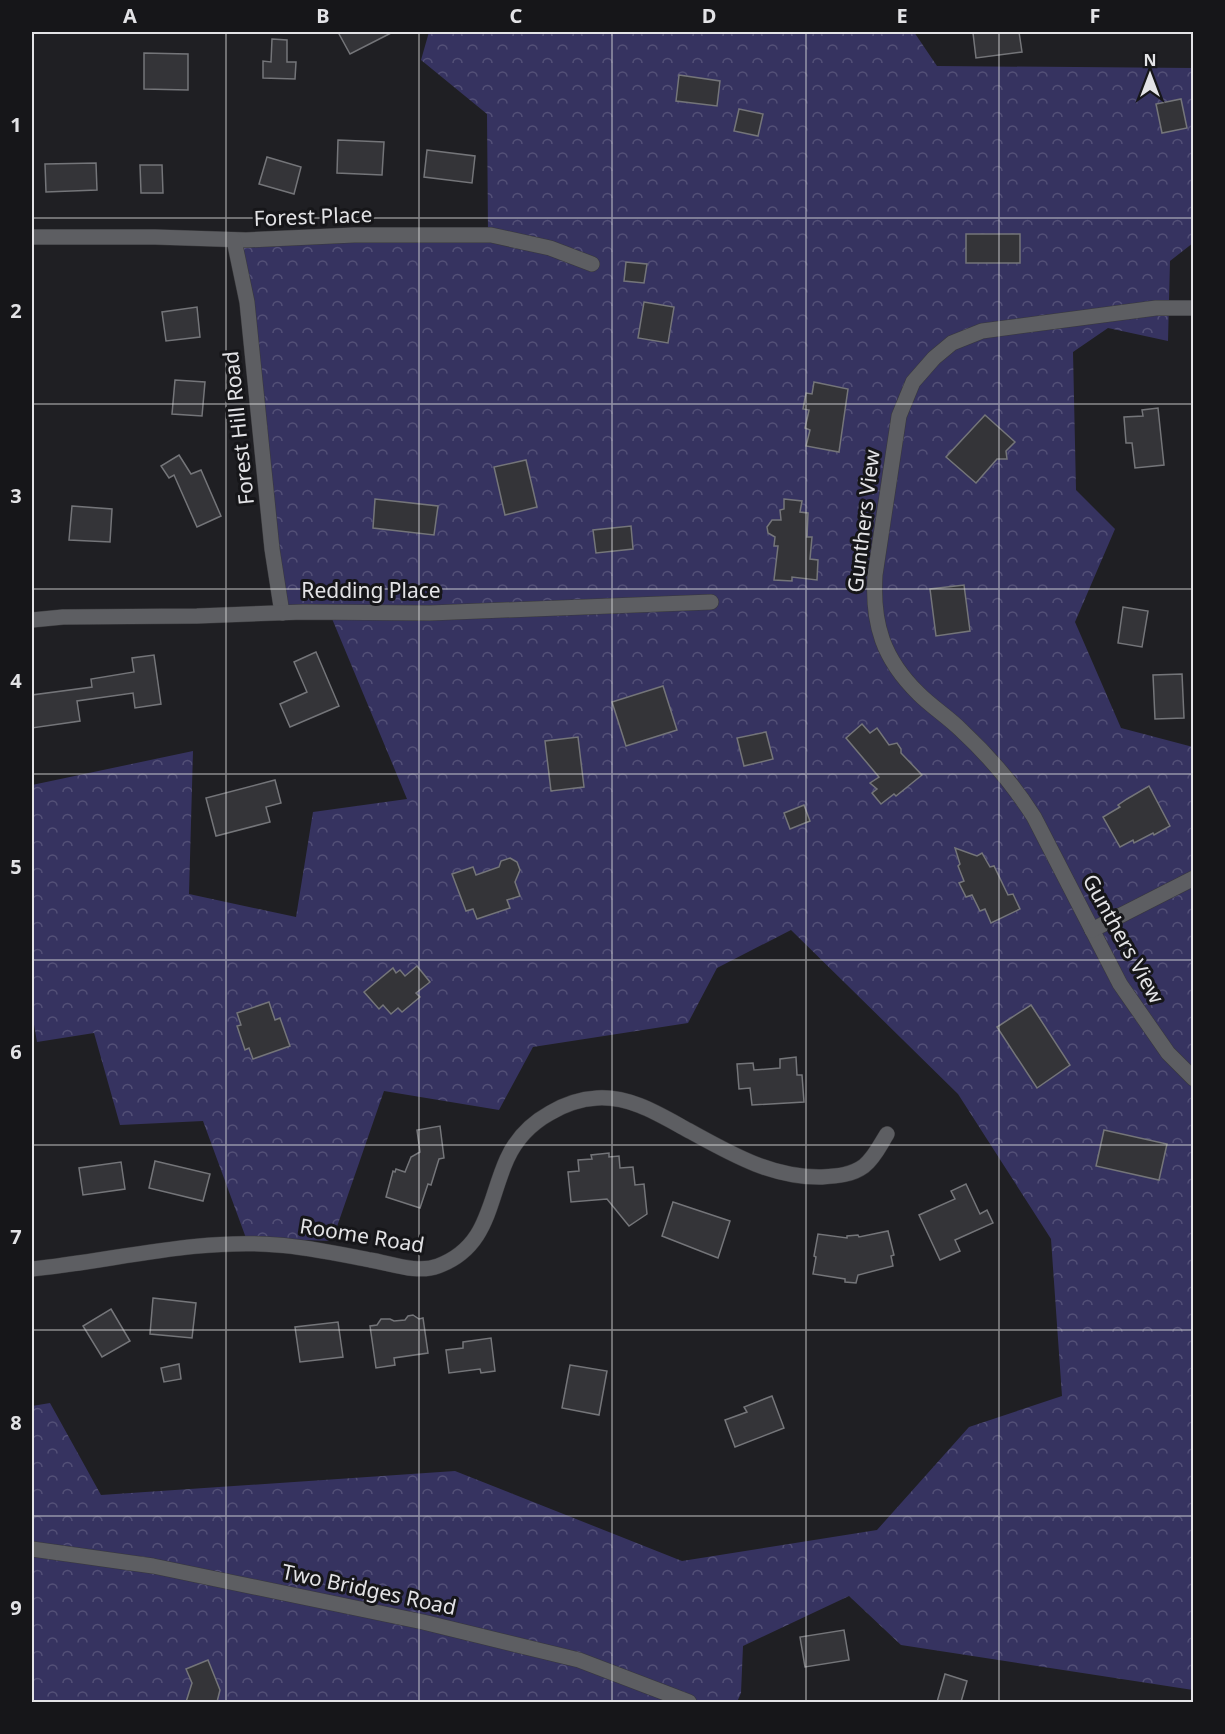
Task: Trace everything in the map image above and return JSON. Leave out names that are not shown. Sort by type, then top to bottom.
[{"type":"street","name":"Forest Place","points":[[32,237],[155,237],[234,240],[354,235],[491,235],[550,248],[592,264]]},
{"type":"street","name":"Forest Hill Road","points":[[234,240],[247,302],[272,549],[282,613]]},
{"type":"street","name":"Gunthers View","points":[[1194,308],[1156,308],[982,331],[952,343],[934,358],[913,382],[899,416],[873,601],[877,627],[888,655],[920,695],[987,755],[1020,795],[1034,817],[1120,984],[1168,1053],[1194,1079]]},
{"type":"street","name":"Redding Place","points":[[32,620],[63,617],[282,613],[430,613],[711,602]]},
{"type":"street","points":[[1092,930],[1194,878]]},
{"type":"street","name":"Roome Road","points":[[32,1269],[184,1248],[242,1245],[294,1246],[406,1267],[436,1267],[460,1253],[480,1232],[507,1160],[523,1135],[545,1116],[561,1106],[579,1100],[620,1099],[638,1105],[753,1164],[776,1172],[799,1175],[818,1177],[850,1173],[863,1167],[873,1157],[887,1134]]},
{"type":"street","name":"Two Bridges Road","points":[[32,1548],[153,1566],[423,1622],[579,1660],[690,1702]]},
{"type":"green space","points":[[429,32],[914,32],[937,66],[1193,68],[1193,243],[1170,261],[1168,341],[1108,328],[1073,352],[1076,490],[1115,529],[1075,622],[1121,728],[1193,747],[1193,1690],[901,1645],[849,1596],[743,1646],[741,1693],[737,1702],[32,1702],[32,1406],[50,1403],[101,1495],[455,1471],[682,1561],[877,1530],[969,1427],[1062,1396],[1051,1239],[958,1094],[791,930],[717,968],[688,1023],[533,1047],[499,1110],[384,1091],[332,1241],[246,1238],[203,1121],[120,1125],[94,1033],[37,1042],[32,1013],[32,785],[193,751],[189,894],[296,917],[313,812],[407,799],[328,609],[281,608],[236,238],[488,232],[487,114],[421,60]]},
{"type":"building","points":[[338,32],[393,32],[350,54]]},
{"type":"building","points":[[1019,32],[1022,52],[976,58],[973,33]]},
{"type":"building","points":[[272,39],[287,40],[287,62],[296,62],[295,79],[263,78],[263,61],[271,62]]},
{"type":"building","points":[[144,53],[188,54],[188,90],[144,89]]},
{"type":"building","points":[[679,75],[720,81],[717,106],[676,101]]},
{"type":"building","points":[[1181,99],[1187,128],[1162,133],[1156,104]]},
{"type":"building","points":[[739,109],[763,114],[758,136],[734,131]]},
{"type":"building","points":[[338,140],[384,142],[382,175],[337,173]]},
{"type":"building","points":[[427,150],[475,156],[472,183],[424,177]]},
{"type":"building","points":[[267,157],[301,167],[294,194],[259,184]]},
{"type":"building","points":[[96,163],[97,190],[46,192],[45,164]]},
{"type":"building","points":[[140,165],[162,165],[163,193],[141,193]]},
{"type":"building","points":[[966,234],[1020,234],[1020,263],[966,263]]},
{"type":"building","points":[[626,262],[647,264],[644,283],[624,281]]},
{"type":"building","points":[[644,302],[674,307],[668,343],[638,338]]},
{"type":"building","points":[[197,307],[200,337],[166,341],[162,312]]},
{"type":"building","points":[[175,380],[205,382],[202,416],[172,414]]},
{"type":"building","points":[[814,382],[848,389],[839,452],[806,446],[810,430],[805,428],[809,410],[803,409],[806,393],[812,394]]},
{"type":"building","points":[[1158,408],[1164,465],[1135,468],[1132,443],[1126,443],[1124,417],[1143,416],[1142,410]]},
{"type":"building","points":[[985,415],[1015,442],[1006,451],[1007,459],[997,459],[976,483],[946,457]]},
{"type":"building","points":[[179,455],[191,474],[201,470],[221,516],[197,527],[174,475],[169,478],[161,466]]},
{"type":"building","points":[[526,460],[537,507],[505,515],[494,467]]},
{"type":"building","points":[[375,499],[438,506],[434,535],[373,528]]},
{"type":"building","points":[[784,499],[802,501],[800,512],[808,513],[807,537],[812,537],[810,559],[818,560],[817,580],[792,577],[792,581],[774,580],[778,546],[774,546],[775,537],[768,533],[767,527],[772,520],[781,520],[780,510],[784,509]]},
{"type":"building","points":[[72,506],[112,509],[110,542],[69,540]]},
{"type":"building","points":[[631,526],[633,549],[596,553],[593,530]]},
{"type":"building","points":[[964,585],[970,631],[936,636],[930,589]]},
{"type":"building","points":[[1123,607],[1148,611],[1142,647],[1118,643]]},
{"type":"building","points":[[316,652],[339,706],[290,727],[280,704],[307,692],[294,662]]},
{"type":"building","points":[[154,655],[161,704],[135,708],[133,693],[77,701],[80,721],[32,728],[32,695],[92,687],[91,679],[134,672],[132,658]]},
{"type":"building","points":[[1182,674],[1184,718],[1155,719],[1153,675]]},
{"type":"building","points":[[663,686],[677,730],[626,746],[612,702]]},
{"type":"building","points":[[862,724],[870,733],[877,728],[889,745],[897,743],[901,753],[922,775],[896,796],[894,794],[881,804],[872,793],[877,789],[870,783],[879,777],[846,738]]},
{"type":"building","points":[[766,732],[773,759],[744,766],[737,738]]},
{"type":"building","points":[[578,737],[584,787],[551,791],[545,741]]},
{"type":"building","points":[[275,780],[281,803],[266,807],[270,822],[216,836],[206,798]]},
{"type":"building","points":[[1149,786],[1170,826],[1154,835],[1153,833],[1134,843],[1133,840],[1120,847],[1103,817]]},
{"type":"building","points":[[804,805],[810,821],[790,829],[784,813]]},
{"type":"building","points":[[955,848],[977,856],[982,853],[990,867],[994,866],[1008,895],[1013,894],[1020,909],[991,923],[985,909],[980,911],[972,895],[966,897],[959,883],[964,881],[958,866],[960,864]]},
{"type":"building","points":[[510,858],[517,862],[520,870],[515,882],[520,896],[507,900],[510,908],[477,919],[473,909],[466,911],[452,874],[473,867],[476,875],[499,867],[501,861]]},
{"type":"building","points":[[417,966],[430,982],[416,993],[420,997],[402,1012],[398,1008],[391,1014],[383,1005],[379,1009],[364,992],[393,968],[396,973],[400,970],[405,976]]},
{"type":"building","points":[[269,1002],[275,1020],[280,1018],[290,1046],[253,1059],[249,1048],[245,1050],[237,1026],[241,1025],[237,1013]]},
{"type":"building","points":[[1031,1005],[1070,1065],[1037,1088],[997,1027]]},
{"type":"building","points":[[796,1057],[797,1075],[802,1075],[804,1102],[752,1105],[750,1088],[739,1089],[737,1064],[753,1063],[754,1070],[780,1068],[780,1059]]},
{"type":"building","points":[[440,1126],[444,1158],[439,1159],[431,1185],[428,1184],[420,1208],[386,1197],[393,1171],[395,1172],[396,1169],[405,1172],[411,1157],[420,1152],[417,1130]]},
{"type":"building","points":[[1104,1130],[1167,1144],[1159,1180],[1096,1166]]},
{"type":"building","points":[[609,1153],[609,1157],[619,1156],[620,1168],[633,1167],[635,1185],[644,1184],[647,1214],[629,1226],[607,1199],[571,1202],[568,1172],[579,1171],[578,1160],[592,1159],[591,1155]]},
{"type":"building","points":[[155,1161],[210,1174],[203,1201],[149,1188]]},
{"type":"building","points":[[121,1162],[125,1189],[83,1195],[79,1168]]},
{"type":"building","points":[[966,1184],[980,1214],[987,1210],[993,1223],[955,1240],[960,1251],[940,1260],[919,1215],[955,1199],[951,1191]]},
{"type":"building","points":[[673,1202],[730,1221],[718,1258],[662,1236]]},
{"type":"building","points":[[888,1231],[894,1255],[891,1256],[893,1266],[858,1275],[856,1283],[813,1274],[818,1234],[847,1238],[847,1236],[858,1235],[859,1237]]},
{"type":"building","points":[[153,1298],[196,1303],[192,1338],[150,1334]]},
{"type":"building","points":[[111,1309],[130,1341],[102,1357],[83,1326]]},
{"type":"building","points":[[413,1315],[419,1319],[423,1318],[428,1353],[394,1358],[395,1365],[376,1368],[370,1326],[377,1325],[381,1319],[405,1320],[408,1316]]},
{"type":"building","points":[[338,1322],[343,1357],[300,1362],[295,1327]]},
{"type":"building","points":[[491,1338],[495,1371],[481,1373],[480,1369],[449,1373],[446,1350],[463,1348],[463,1342]]},
{"type":"building","points":[[179,1364],[181,1379],[164,1382],[161,1368]]},
{"type":"building","points":[[570,1365],[607,1371],[599,1415],[562,1408]]},
{"type":"building","points":[[772,1396],[784,1428],[735,1447],[725,1420],[747,1412],[744,1407]]},
{"type":"building","points":[[844,1630],[849,1660],[805,1667],[800,1637]]},
{"type":"building","points":[[208,1660],[220,1690],[217,1702],[186,1702],[192,1683],[186,1669]]},
{"type":"building","points":[[945,1674],[967,1681],[961,1702],[937,1702]]}]
